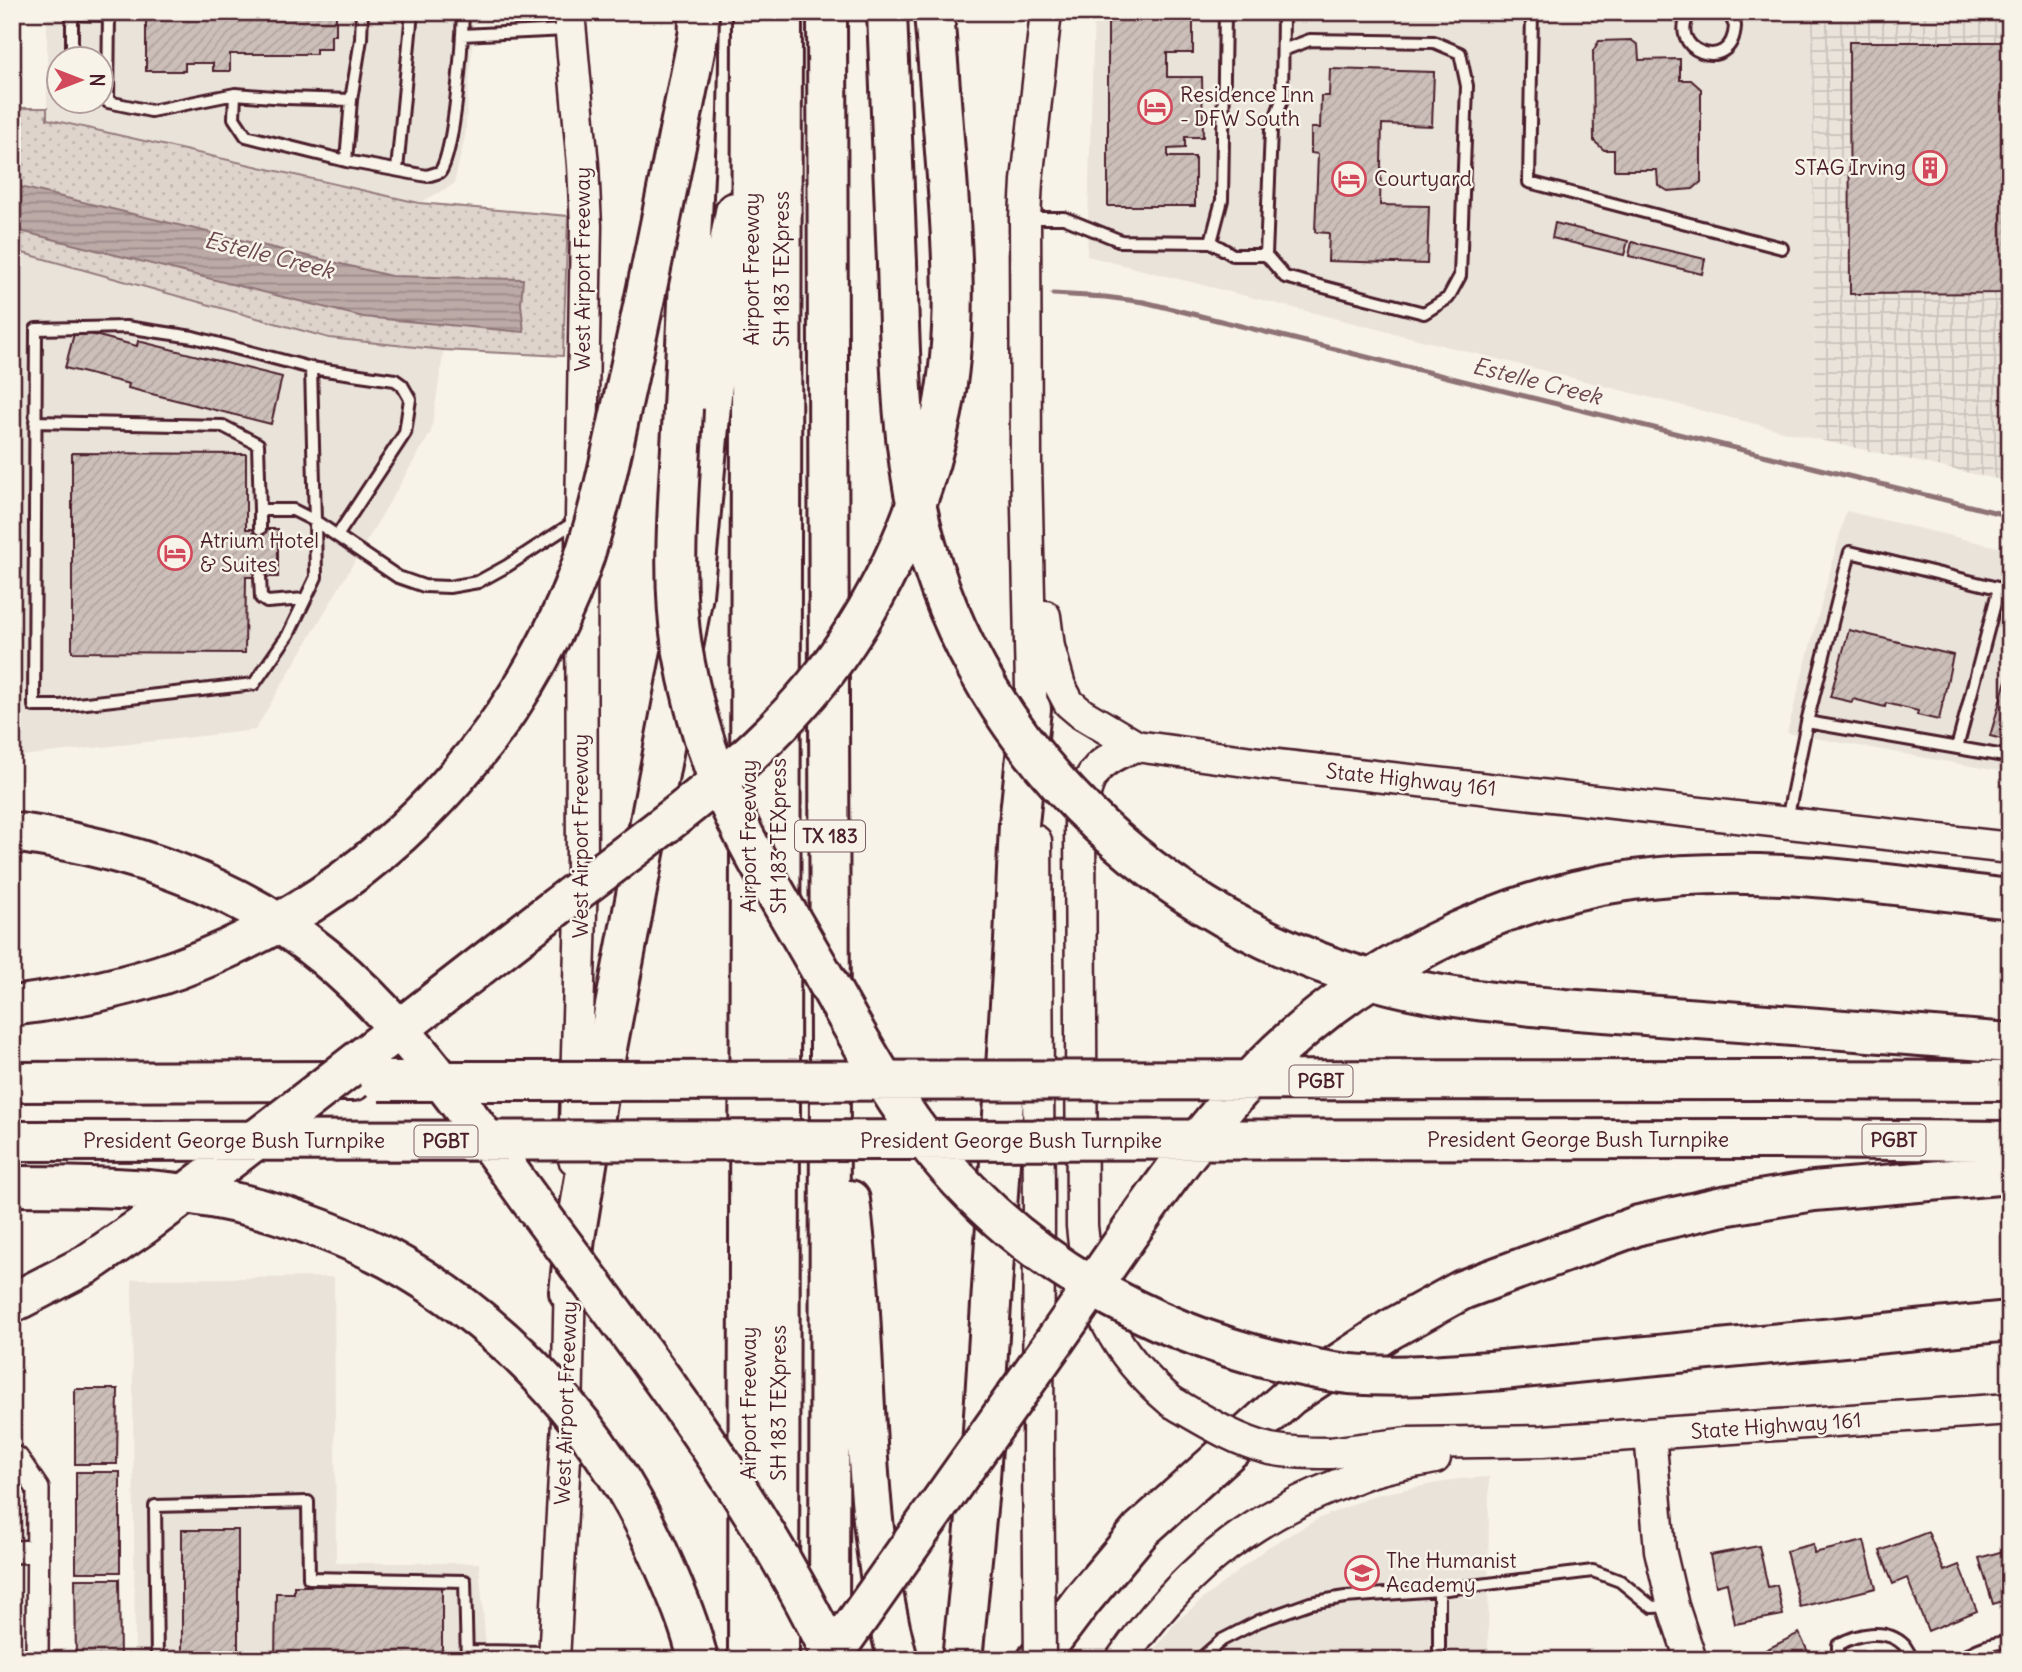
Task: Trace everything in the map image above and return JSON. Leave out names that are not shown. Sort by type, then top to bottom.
[{"type":"highway","name":"Airport Freeway","points":[[748,1660],[752,12]]},
{"type":"highway","name":"SH 183 TEXpress","points":[[779,1660],[782,12]]},
{"type":"highway","name":"SH 183 TEXpress","points":[[799,12],[800,1660]]},
{"type":"highway","name":"TX 183","points":[[827,12],[831,1660]]},
{"type":"highway","points":[[887,12],[907,455],[922,529],[942,592],[973,663],[1008,718],[1056,782],[1103,830],[1157,873],[1213,911],[1303,956],[1359,976],[1410,989],[1497,1002],[2010,1043]]},
{"type":"highway","points":[[12,1303],[86,1265],[144,1226],[559,905],[747,755],[793,710],[827,670],[883,581],[908,527],[929,465],[943,410],[954,305],[934,12]]},
{"type":"highway","points":[[12,1006],[128,985],[176,969],[219,952],[299,910],[345,880],[409,827],[472,759],[502,718],[556,624],[579,571],[600,502],[655,252],[698,24]]},
{"type":"highway","points":[[698,24],[678,534],[681,643],[691,694],[721,787],[771,885],[902,1109],[937,1156],[977,1199],[1017,1235],[1060,1266],[1101,1293],[1144,1315],[1239,1352],[1347,1374],[1438,1375],[1502,1370],[2010,1321]]},
{"type":"highway","points":[[569,1292],[600,1085],[693,595],[724,269],[752,117]]},
{"type":"highway","points":[[962,1660],[980,1478],[1019,824],[1031,709]]},
{"type":"highway","points":[[12,832],[94,846],[194,879],[285,928],[324,956],[381,1008],[427,1061],[733,1479],[799,1588],[831,1660]]},
{"type":"highway","points":[[831,1660],[1137,1223],[1210,1125],[1263,1067],[1326,1012],[1381,972],[1419,950],[1524,906],[1631,880],[1687,874],[1783,874],[2010,899]]},
{"type":"highway","points":[[830,1049],[857,1250],[873,1535],[897,1656]]},
{"type":"highway","name":"PGBT","points":[[12,1082],[2010,1081]]},
{"type":"highway","name":"President George Bush Turnpike","points":[[12,1141],[2010,1141]]},
{"type":"highway","points":[[1038,1660],[1083,1599],[1141,1530],[1290,1396],[1391,1329],[1462,1290],[1639,1226],[1723,1206],[1814,1191],[2010,1174]]},
{"type":"highway","points":[[12,1186],[123,1187],[200,1196],[274,1213],[388,1258],[435,1288],[480,1321],[528,1363],[571,1410],[604,1455],[654,1542],[678,1597],[698,1660]]},
{"type":"main road","points":[[1038,1660],[1039,1187],[1035,824],[1026,463],[1025,218],[1046,12]]},
{"type":"main road","name":"West Airport Freeway","points":[[554,1656],[567,1421],[582,876],[581,517],[586,226],[570,21]]},
{"type":"main road","name":"State Highway 161","points":[[1026,463],[1049,647],[1059,686],[1069,703],[1082,714],[1136,746],[1260,763],[2010,848]]},
{"type":"main road","points":[[1136,746],[1112,757],[1092,772],[1084,793],[1080,819],[1082,1226],[1088,1269],[1097,1303],[1108,1324],[1144,1379],[1172,1402],[1243,1440],[1272,1449],[1329,1453],[1408,1443],[1543,1441]]},
{"type":"main road","name":"State Highway 161","points":[[1543,1441],[2010,1409]]},
{"type":"main road","points":[[1650,1434],[1660,1550],[1673,1606],[1691,1660]]},
{"type":"main road","points":[[1121,1660],[1149,1620],[1224,1546],[1261,1521],[1309,1496],[1376,1470],[1447,1455],[1543,1441]]},
{"type":"street","points":[[17,1458],[38,1489],[37,1660]]},
{"type":"street","points":[[12,1552],[38,1551]]},
{"type":"lane","points":[[345,161],[362,12]]},
{"type":"lane","points":[[397,170],[412,12]]},
{"type":"lane","points":[[235,93],[234,118],[246,136],[345,161],[427,176],[440,172],[449,154],[463,35],[463,12]]},
{"type":"lane","points":[[1211,242],[1222,200],[1225,12]]},
{"type":"lane","points":[[1283,12],[1282,100],[1271,130],[1266,256],[1285,277],[1424,313],[1448,298],[1460,276],[1467,86],[1460,53],[1434,42],[1310,40],[1283,50]]},
{"type":"lane","points":[[1532,12],[1529,182],[1783,248]]},
{"type":"lane","points":[[1691,12],[1685,25],[1685,35],[1692,48],[1708,55],[1724,50],[1731,44],[1735,26],[1729,12]]},
{"type":"lane","points":[[72,46],[72,13],[109,14],[108,46]]},
{"type":"lane","points":[[463,35],[570,21]]},
{"type":"lane","points":[[116,104],[151,111],[235,93],[352,100]]},
{"type":"lane","points":[[1025,218],[1064,218],[1121,241],[1211,242],[1233,255],[1266,256]]},
{"type":"lane","points":[[311,368],[316,577],[288,635],[254,684],[60,706],[34,706],[36,329],[126,327],[193,337],[311,368],[395,380],[410,399],[405,433],[337,536]]},
{"type":"lane","points":[[35,422],[223,426],[257,444],[260,529]]},
{"type":"lane","points":[[260,510],[293,510],[398,577],[424,586],[449,587],[478,582],[488,577],[581,517]]},
{"type":"lane","points":[[1786,822],[1807,722],[1850,552],[2004,590],[1957,748]]},
{"type":"lane","points":[[260,577],[261,598],[267,602],[305,599]]},
{"type":"lane","points":[[1807,722],[2010,757]]},
{"type":"lane","points":[[157,1660],[155,1506],[308,1502],[309,1578],[466,1581],[467,1656],[554,1656]]},
{"type":"lane","points":[[1199,1660],[1222,1640],[1259,1621],[1310,1603],[1345,1597],[1439,1590],[1593,1571],[1620,1581],[1652,1607],[1673,1606]]},
{"type":"lane","points":[[1439,1590],[1439,1660]]},
{"type":"lane","points":[[1838,1660],[1838,1645],[1847,1640],[1859,1636],[1887,1634],[1903,1644],[1913,1660]]},
{"type":"lane","points":[[1960,1660],[1990,1644],[2010,1642]]},
{"type":"shaded area","points":[[47,12],[475,12],[465,136],[454,184],[420,203],[47,119],[47,116],[116,116],[116,46],[47,46]]},
{"type":"shaded area","points":[[1094,12],[1812,12],[1815,439],[1087,256]]},
{"type":"shaded area","points":[[1812,12],[2010,12],[2010,482],[1815,439]]},
{"type":"shaded area","points":[[12,108],[46,108],[47,119],[419,203],[568,216],[563,356],[444,350],[329,338],[12,250]]},
{"type":"shaded area","points":[[12,250],[329,338],[444,350],[431,432],[255,730],[12,757]]},
{"type":"shaded area","points":[[1846,511],[2010,550],[2010,773],[1787,733]]},
{"type":"shaded area","points":[[334,1277],[336,1563],[479,1563],[487,1660],[135,1660],[132,1279]]},
{"type":"shaded area","name":"The Humanist Academy","points":[[1489,1477],[1488,1660],[1146,1660],[1176,1622],[1204,1598],[1268,1547],[1320,1518],[1375,1495],[1459,1479]]},
{"type":"water","points":[[12,185],[391,276],[523,279],[521,304],[524,332],[363,317],[12,229]]},
{"type":"building","points":[[146,12],[336,12],[336,35],[331,35],[331,49],[316,49],[316,54],[230,54],[230,71],[213,71],[213,63],[185,63],[185,71],[146,71]]},
{"type":"building","name":"Residence Inn - DFW South","points":[[1108,12],[1193,12],[1193,53],[1167,53],[1167,77],[1202,77],[1203,137],[1185,137],[1185,148],[1168,149],[1168,157],[1195,157],[1195,206],[1108,206]]},
{"type":"building","points":[[1631,40],[1638,45],[1639,60],[1680,59],[1680,80],[1691,80],[1701,89],[1701,182],[1693,189],[1668,191],[1658,185],[1657,170],[1614,170],[1614,150],[1604,150],[1594,141],[1593,51],[1599,41]]},
{"type":"building","name":"STAG Irving","points":[[1849,42],[2010,42],[2010,293],[1850,294]]},
{"type":"building","name":"Courtyard","points":[[1330,69],[1434,72],[1432,126],[1382,124],[1380,205],[1429,206],[1427,264],[1328,261],[1329,233],[1315,232],[1318,154],[1311,153],[1311,128],[1320,128],[1321,96],[1329,96]]},
{"type":"building","points":[[1555,223],[1628,241],[1624,255],[1552,238]]},
{"type":"building","points":[[1632,242],[1705,259],[1702,274],[1629,256]]},
{"type":"building","points":[[75,330],[137,346],[138,341],[282,377],[271,424],[128,388],[129,384],[65,368]]},
{"type":"building","name":"Atrium Hotel & Suites","points":[[72,453],[246,454],[246,529],[278,529],[278,577],[246,577],[245,653],[72,652]]},
{"type":"building","points":[[1849,630],[1953,655],[1939,720],[1917,715],[1918,711],[1886,703],[1885,707],[1853,699],[1852,702],[1830,697]]},
{"type":"building","points":[[2010,670],[2010,741],[1990,736]]},
{"type":"building","points":[[75,1389],[118,1389],[117,1464],[75,1464]]},
{"type":"building","points":[[76,1472],[120,1472],[120,1572],[76,1572]]},
{"type":"building","points":[[182,1530],[238,1530],[238,1660],[182,1660]]},
{"type":"building","points":[[1928,1532],[1944,1571],[1959,1565],[1977,1611],[1928,1631],[1907,1578],[1893,1584],[1880,1551]]},
{"type":"building","points":[[1864,1541],[1876,1588],[1800,1607],[1786,1551],[1813,1544],[1814,1553]]},
{"type":"building","points":[[1759,1546],[1768,1587],[1777,1585],[1783,1615],[1735,1624],[1727,1583],[1716,1586],[1710,1555]]},
{"type":"building","points":[[2010,1549],[2010,1599],[1993,1604],[1979,1558]]},
{"type":"building","points":[[75,1579],[119,1579],[120,1660],[76,1660]]},
{"type":"building","points":[[294,1586],[442,1586],[442,1660],[275,1660],[276,1593],[294,1593]]},
{"type":"building","points":[[1799,1633],[1812,1660],[1746,1660]]},
{"type":"waterway","name":"Estelle Creek","points":[[1053,294],[1144,302],[2010,516]]},
{"type":"place","name":"Residence Inn - DFW South","points":[[1155,107]]},
{"type":"place","name":"STAG Irving","points":[[1930,168]]},
{"type":"place","name":"Courtyard","points":[[1349,179]]},
{"type":"place","name":"Atrium Hotel & Suites","points":[[175,553]]},
{"type":"place","name":"The Humanist Academy","points":[[1362,1573]]}]
